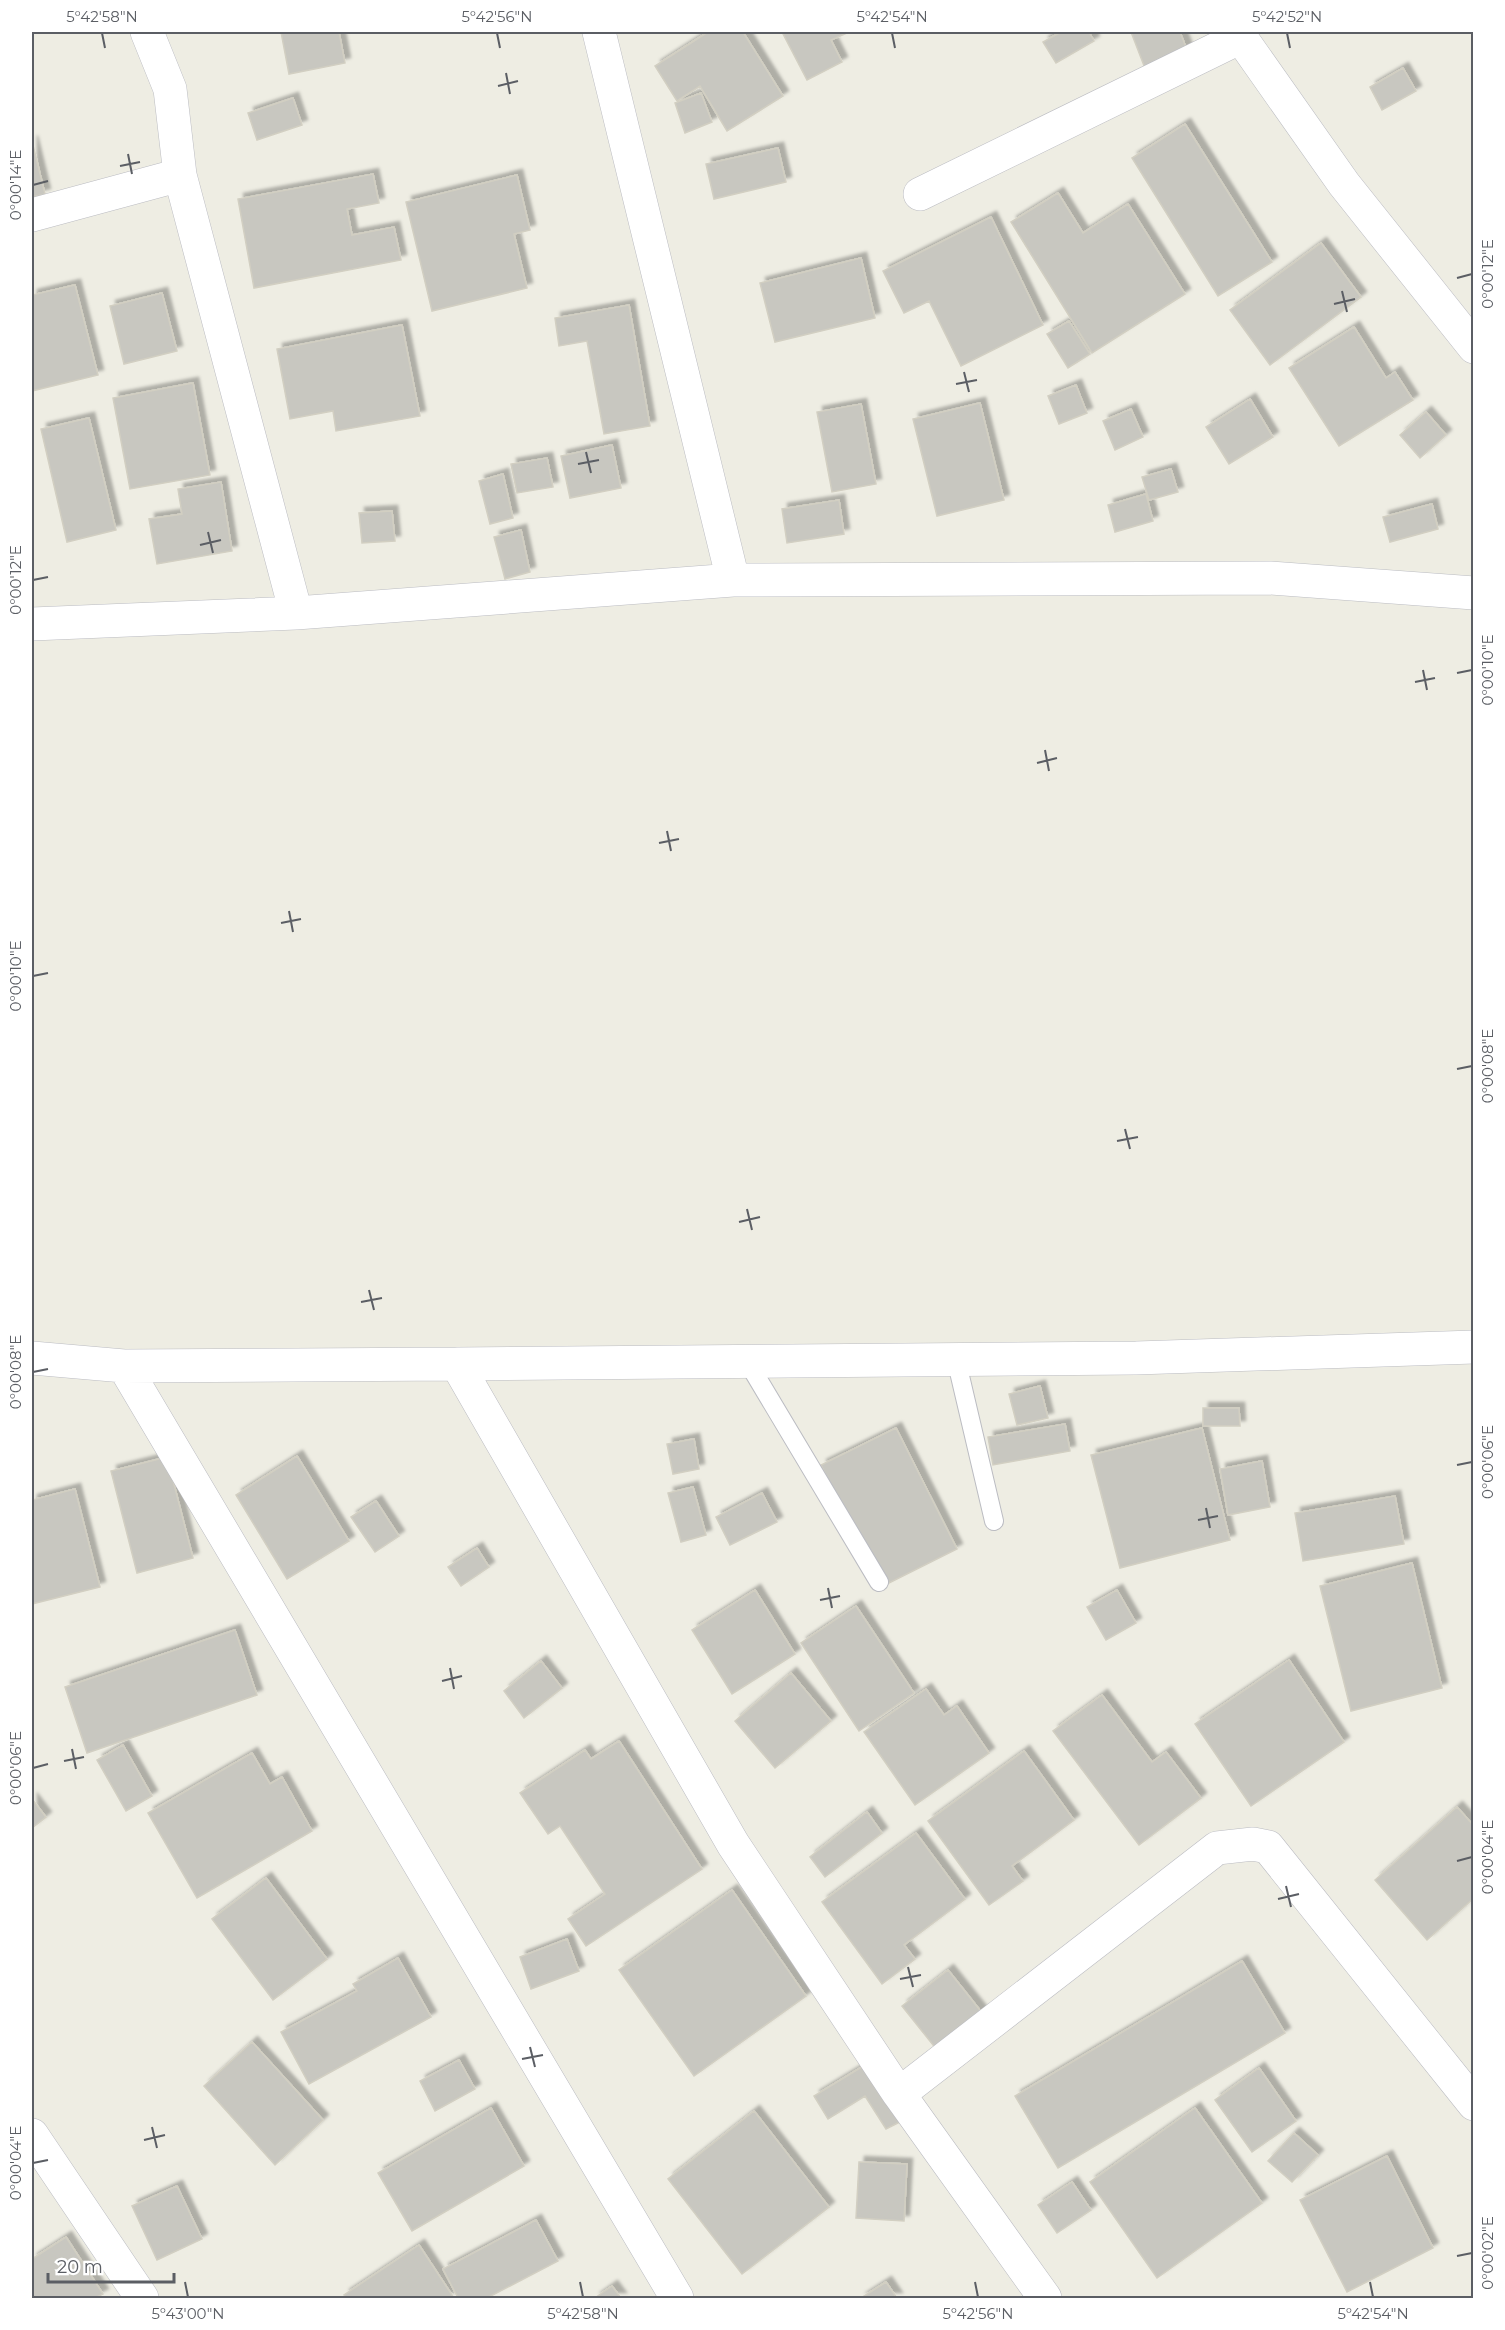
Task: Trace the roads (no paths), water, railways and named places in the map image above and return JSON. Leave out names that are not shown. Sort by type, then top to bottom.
[{"type":"street","points":[[147,32],[170,89],[180,175],[296,613]]},
{"type":"street","points":[[598,32],[733,580]]},
{"type":"street","points":[[920,194],[1239,34],[1344,184],[1473,347]]},
{"type":"street","points":[[32,215],[180,175]]},
{"type":"street","points":[[32,624],[296,613],[733,580],[1270,578],[1473,593]]},
{"type":"street","points":[[32,1358],[124,1365],[457,1364],[1136,1358],[1473,1347]]},
{"type":"street","points":[[457,1364],[733,1844],[899,2094],[1046,2298]]},
{"type":"street","points":[[124,1365],[677,2298]]},
{"type":"street","points":[[899,2094],[1217,1848],[1253,1844],[1268,1847],[1473,2104]]},
{"type":"street","points":[[32,2135],[142,2298]]},
{"type":"lane","points":[[956,1359],[994,1521]]},
{"type":"lane","points":[[747,1361],[879,1582]]}]
